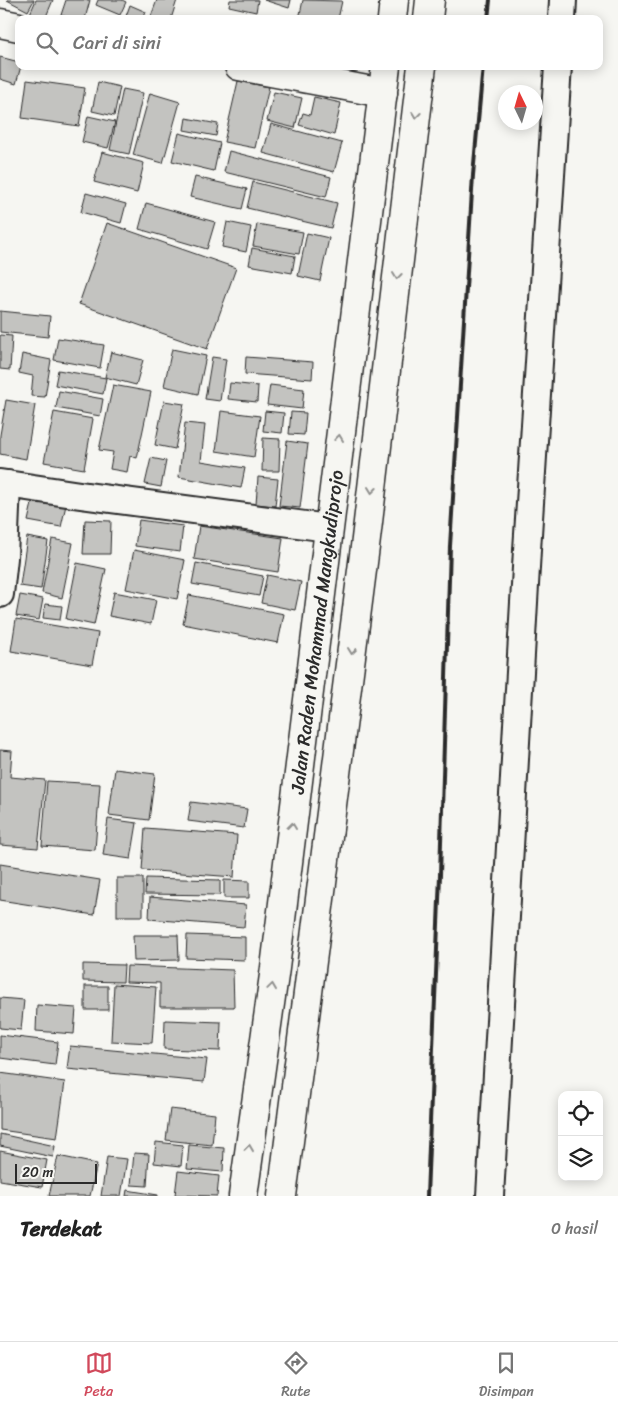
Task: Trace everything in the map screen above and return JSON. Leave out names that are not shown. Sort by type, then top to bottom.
[{"type":"main road","points":[[392,15],[394,0]]},
{"type":"main road","points":[[428,15],[430,0]]},
{"type":"main road","points":[[0,23],[15,26]]},
{"type":"main road","points":[[260,70],[383,93]]},
{"type":"main road","name":"Jalan Raden Mohammad Mangkudiprojo","points":[[244,1187],[275,968],[386,70]]},
{"type":"main road","name":"Jalan Raden Mohammad Mangkudiprojo","points":[[283,1191],[366,539],[422,70]]},
{"type":"main road","points":[[244,1187],[248,1184],[260,1190],[283,1191]]},
{"type":"street","points":[[562,15],[563,0]]},
{"type":"street","points":[[490,1196],[527,550],[558,70]]},
{"type":"street","points":[[0,594],[4,558],[3,483],[328,528]]},
{"type":"building","points":[[7,0],[34,0],[28,11]]},
{"type":"building","points":[[36,0],[53,0],[47,15],[29,15]]},
{"type":"building","points":[[66,0],[90,0],[86,15],[61,15]]},
{"type":"building","points":[[98,0],[122,0],[126,2],[120,15],[96,5]]},
{"type":"building","points":[[157,0],[177,0],[172,15],[151,15]]},
{"type":"building","points":[[230,0],[258,0],[256,12],[229,6]]},
{"type":"building","points":[[264,0],[291,0],[289,8]]},
{"type":"building","points":[[303,0],[342,1],[339,15],[300,15]]},
{"type":"building","points":[[130,5],[146,12],[145,15],[126,15]]},
{"type":"building","points":[[0,57],[15,61],[15,70],[20,70],[16,84],[0,79]]},
{"type":"building","points":[[314,70],[348,70],[347,78]]},
{"type":"building","points":[[27,80],[85,88],[79,126],[22,118]]},
{"type":"building","points":[[238,81],[269,87],[255,148],[224,142]]},
{"type":"building","points":[[98,82],[120,87],[114,116],[92,111]]},
{"type":"building","points":[[123,89],[143,93],[129,154],[110,150]]},
{"type":"building","points":[[274,92],[302,98],[295,128],[267,121]]},
{"type":"building","points":[[150,93],[180,102],[163,163],[133,155]]},
{"type":"building","points":[[314,97],[341,103],[334,135],[299,125],[303,113],[310,115]]},
{"type":"building","points":[[88,116],[115,122],[108,148],[82,142]]},
{"type":"building","points":[[186,118],[218,124],[216,136],[184,130]]},
{"type":"building","points":[[271,124],[342,143],[334,172],[263,153]]},
{"type":"building","points":[[179,133],[220,143],[214,171],[172,161]]},
{"type":"building","points":[[229,151],[331,177],[326,197],[224,172]]},
{"type":"building","points":[[102,152],[144,163],[137,193],[94,182]]},
{"type":"building","points":[[195,177],[247,189],[242,209],[190,197]]},
{"type":"building","points":[[253,182],[337,203],[331,228],[247,208]]},
{"type":"building","points":[[86,193],[126,204],[121,223],[81,212]]},
{"type":"building","points":[[146,203],[215,222],[207,249],[139,229]]},
{"type":"building","points":[[227,222],[251,227],[246,252],[222,247]]},
{"type":"building","points":[[107,223],[236,268],[207,349],[79,304]]},
{"type":"building","points":[[257,224],[303,232],[299,254],[253,246]]},
{"type":"building","points":[[307,233],[329,238],[320,281],[298,276]]},
{"type":"building","points":[[252,248],[295,256],[292,273],[249,265]]},
{"type":"building","points":[[0,311],[50,316],[48,337],[0,332]]},
{"type":"building","points":[[0,335],[12,336],[10,370],[0,369]]},
{"type":"building","points":[[58,338],[104,345],[100,368],[54,360]]},
{"type":"building","points":[[172,349],[206,356],[198,394],[164,386]]},
{"type":"building","points":[[111,352],[143,360],[136,385],[105,377]]},
{"type":"building","points":[[22,354],[51,360],[45,397],[31,396],[33,376],[19,373]]},
{"type":"building","points":[[212,357],[226,359],[220,401],[205,399]]},
{"type":"building","points":[[246,357],[313,362],[312,379],[245,374]]},
{"type":"building","points":[[58,370],[106,378],[103,394],[55,385]]},
{"type":"building","points":[[230,383],[258,386],[257,402],[228,399]]},
{"type":"building","points":[[113,385],[151,392],[137,458],[130,456],[127,472],[110,469],[113,452],[99,450]]},
{"type":"building","points":[[270,385],[304,389],[302,409],[267,405]]},
{"type":"building","points":[[59,391],[103,399],[100,416],[56,408]]},
{"type":"building","points":[[6,400],[35,405],[26,459],[0,454],[0,435]]},
{"type":"building","points":[[164,401],[184,404],[175,449],[155,445]]},
{"type":"building","points":[[221,411],[260,416],[254,457],[216,451]]},
{"type":"building","points":[[265,411],[284,413],[282,433],[263,431]]},
{"type":"building","points":[[54,412],[93,419],[84,469],[44,462]]},
{"type":"building","points":[[291,412],[306,413],[304,435],[289,434]]},
{"type":"building","points":[[185,423],[205,425],[201,461],[245,468],[241,488],[179,477]]},
{"type":"building","points":[[263,438],[280,439],[279,471],[262,471]]},
{"type":"building","points":[[287,441],[308,444],[300,508],[279,506]]},
{"type":"building","points":[[151,458],[166,461],[161,487],[145,484]]},
{"type":"building","points":[[258,477],[278,479],[275,506],[256,504]]},
{"type":"building","points":[[33,499],[66,505],[61,527],[28,521]]},
{"type":"building","points":[[85,520],[111,521],[110,554],[83,554]]},
{"type":"building","points":[[139,520],[183,526],[180,552],[135,546]]},
{"type":"building","points":[[199,526],[283,538],[278,572],[194,559]]},
{"type":"building","points":[[27,537],[48,541],[41,589],[20,586]]},
{"type":"building","points":[[52,539],[73,543],[62,598],[42,593]]},
{"type":"building","points":[[134,550],[185,560],[177,599],[126,589]]},
{"type":"building","points":[[77,563],[106,569],[94,625],[66,619]]},
{"type":"building","points":[[196,563],[263,576],[259,596],[192,584]]},
{"type":"building","points":[[267,575],[301,582],[295,610],[261,603]]},
{"type":"building","points":[[114,592],[156,600],[151,624],[109,616]]},
{"type":"building","points":[[20,595],[43,599],[39,620],[16,616]]},
{"type":"building","points":[[189,595],[284,614],[278,643],[183,624]]},
{"type":"building","points":[[45,604],[62,606],[60,620],[43,618]]},
{"type":"building","points":[[16,619],[98,633],[92,665],[11,651]]},
{"type":"building","points":[[0,750],[12,751],[10,777],[45,780],[38,848],[0,845]]},
{"type":"building","points":[[115,769],[155,774],[149,820],[109,815]]},
{"type":"building","points":[[47,781],[100,784],[95,850],[42,846]]},
{"type":"building","points":[[191,802],[247,809],[244,828],[188,821]]},
{"type":"building","points":[[108,819],[137,823],[131,859],[103,855]]},
{"type":"building","points":[[145,828],[237,835],[234,877],[142,870]]},
{"type":"building","points":[[0,864],[100,880],[94,915],[0,900]]},
{"type":"building","points":[[117,878],[143,878],[143,916],[117,916]]},
{"type":"building","points":[[146,878],[220,880],[220,895],[145,894]]},
{"type":"building","points":[[224,880],[249,881],[249,898],[224,898]]},
{"type":"building","points":[[150,897],[246,905],[244,927],[149,919]]},
{"type":"building","points":[[133,935],[178,935],[179,960],[134,961]]},
{"type":"building","points":[[187,935],[245,937],[245,960],[186,958]]},
{"type":"building","points":[[83,964],[124,965],[123,982],[83,981]]},
{"type":"building","points":[[127,966],[233,970],[234,1007],[160,1007],[160,983],[126,982]]},
{"type":"building","points":[[114,984],[156,987],[152,1043],[111,1041]]},
{"type":"building","points":[[85,986],[108,986],[108,1010],[85,1010]]},
{"type":"building","points":[[0,998],[24,1000],[21,1030],[0,1028]]},
{"type":"building","points":[[37,1005],[76,1008],[74,1034],[36,1031]]},
{"type":"building","points":[[165,1020],[221,1022],[220,1051],[164,1049]]},
{"type":"building","points":[[0,1035],[58,1042],[55,1065],[0,1058]]},
{"type":"building","points":[[70,1046],[207,1059],[204,1082],[67,1069]]},
{"type":"building","points":[[0,1073],[65,1082],[57,1138],[0,1130]]},
{"type":"building","points":[[170,1109],[215,1114],[212,1145],[166,1140]]},
{"type":"building","points":[[0,1134],[55,1146],[53,1157],[0,1146]]},
{"type":"building","points":[[156,1142],[183,1145],[181,1166],[154,1163]]},
{"type":"building","points":[[189,1145],[224,1148],[223,1172],[187,1169]]},
{"type":"building","points":[[0,1151],[47,1160],[42,1187],[0,1180]]},
{"type":"building","points":[[134,1153],[149,1154],[147,1186],[131,1185]]},
{"type":"building","points":[[58,1156],[97,1164],[90,1196],[49,1196]]},
{"type":"building","points":[[107,1157],[127,1159],[121,1196],[101,1196]]},
{"type":"building","points":[[178,1171],[219,1176],[217,1196],[175,1195]]},
{"type":"building","points":[[127,1190],[158,1195],[158,1196],[126,1196]]},
{"type":"railway","points":[[488,15],[490,0]]},
{"type":"railway","points":[[427,1196],[440,875],[450,546],[473,175],[483,70]]}]
